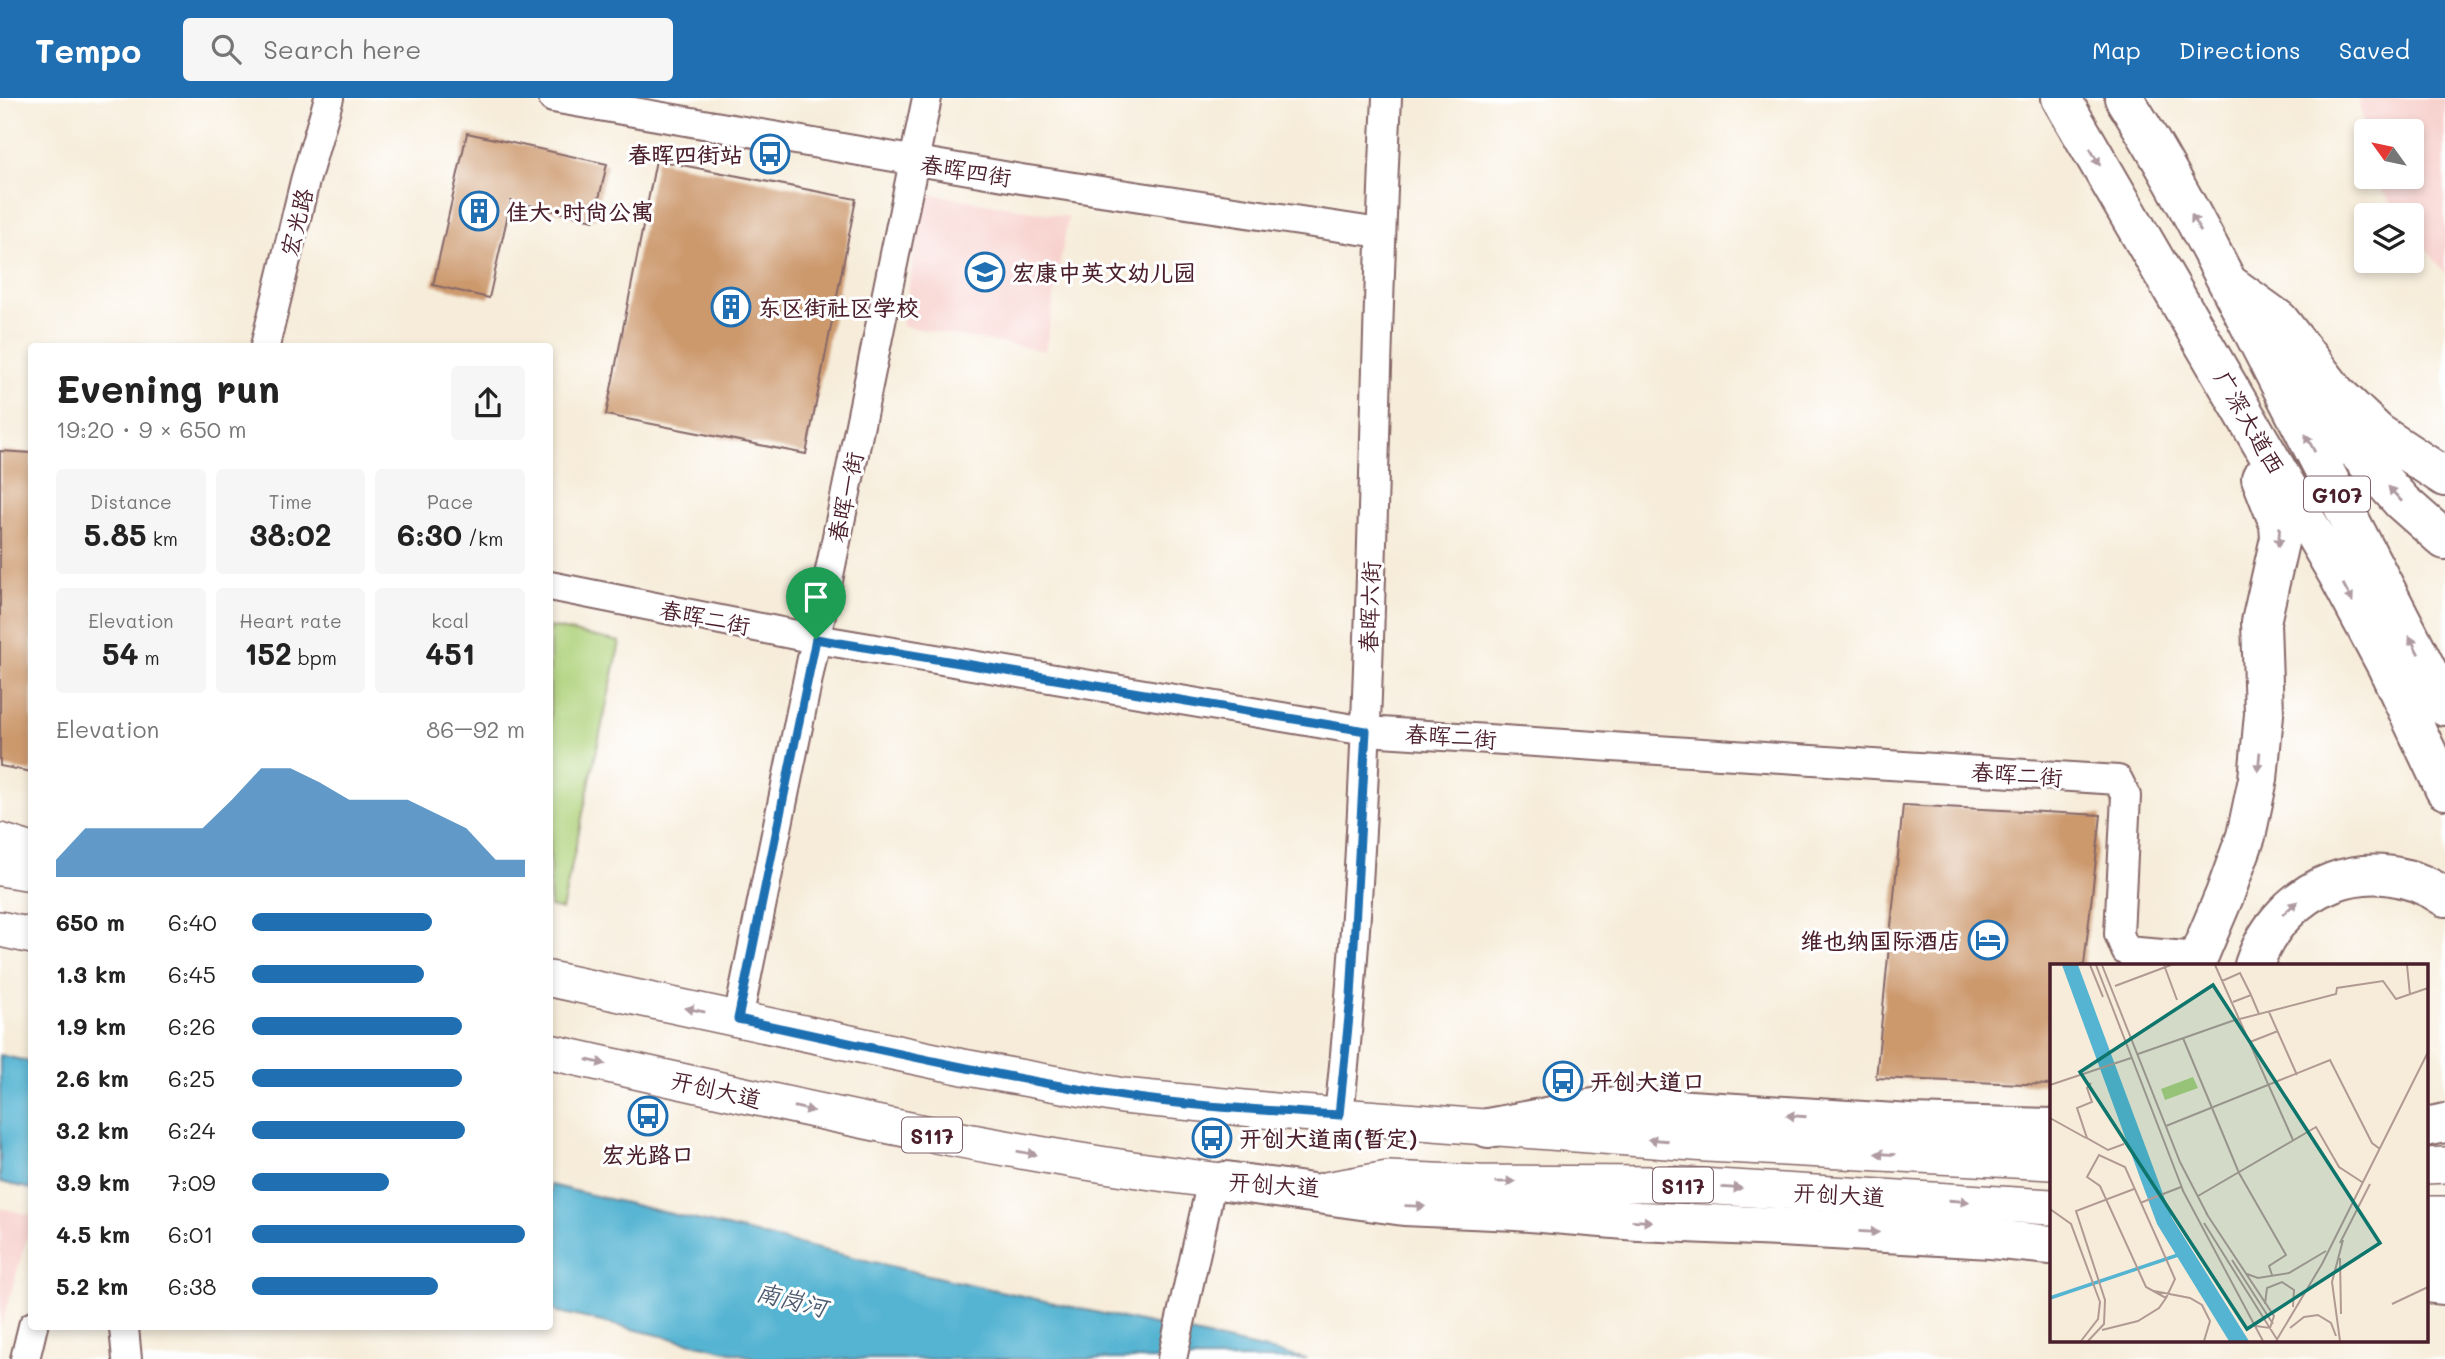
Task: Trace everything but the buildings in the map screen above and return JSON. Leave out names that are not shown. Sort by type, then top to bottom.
[{"type":"highway","name":"广深大道西","points":[[2061,98],[2265,449],[2386,665],[2445,790]]},
{"type":"highway","name":"广深大道西","points":[[2124,98],[2157,149],[2228,283],[2362,539],[2445,706]]},
{"type":"highway","points":[[2228,283],[2279,320],[2336,393],[2378,433],[2445,477]]},
{"type":"highway","points":[[2228,283],[2282,347],[2344,437],[2402,502],[2445,540]]},
{"type":"highway","points":[[2197,961],[2246,836],[2258,779],[2264,714],[2261,622],[2280,538],[2280,524],[2261,481],[2260,468],[2265,449]]},
{"type":"highway","points":[[2254,964],[2267,936],[2280,917],[2295,903],[2328,883],[2344,878],[2390,875],[2411,880],[2445,897]]},
{"type":"highway","points":[[1488,1128],[1594,1108],[1628,1106],[1911,1124],[2046,1125]]},
{"type":"highway","points":[[1219,1181],[1404,1206],[1978,1238],[2050,1245]]},
{"type":"main road","points":[[0,841],[28,850]]},
{"type":"main road","points":[[0,868],[28,872]]},
{"type":"main road","points":[[0,929],[28,935]]},
{"type":"main road","points":[[0,950],[28,954]]},
{"type":"main road","name":"开创大道","points":[[553,980],[963,1067],[1123,1096],[1707,1144],[2050,1162]]},
{"type":"main road","name":"开创大道","points":[[553,1053],[874,1125],[1050,1157],[1219,1181],[1315,1191],[1388,1179],[1479,1183],[1666,1184],[2050,1207]]},
{"type":"street","name":"宏光路","points":[[266,343],[305,181],[329,98]]},
{"type":"street","name":"春晖四街","points":[[553,98],[914,162],[1380,233]]},
{"type":"street","name":"春晖一街","points":[[738,1019],[927,98]]},
{"type":"street","name":"春晖六街","points":[[1339,1115],[1351,997],[1366,731],[1380,233],[1387,98]]},
{"type":"street","name":"春晖二街","points":[[553,587],[816,639],[1366,731],[2118,780],[2126,796],[2119,934],[2126,951],[2197,961]]},
{"type":"street","points":[[1172,1359],[1219,1181]]},
{"type":"street","points":[[25,1359],[32,1330]]},
{"type":"street","points":[[127,1330],[127,1359]]},
{"type":"shaded area","points":[[2358,98],[2445,98],[2445,274],[2424,245],[2424,203],[2392,203],[2381,189],[2424,189],[2424,119],[2363,119]]},
{"type":"shaded area","name":"宏康中英文幼儿园","points":[[925,193],[1068,217],[1045,351],[902,326]]},
{"type":"shaded area","points":[[0,1208],[28,1214],[28,1234],[0,1330]]},
{"type":"green space","points":[[553,628],[620,642],[562,910],[553,908]]},
{"type":"water","points":[[0,1055],[28,1061],[28,1188],[0,1182]]},
{"type":"water","name":"南岗河","points":[[553,1186],[928,1275],[1307,1359],[761,1359],[553,1311]]},
{"type":"place","name":"春晖四街站","points":[[770,154]]},
{"type":"place","name":"佳大·时尚公寓","points":[[479,211]]},
{"type":"place","name":"宏康中英文幼儿园","points":[[985,272]]},
{"type":"place","name":"东区街社区学校","points":[[731,307]]},
{"type":"place","name":"维也纳国际酒店","points":[[1988,940]]},
{"type":"place","name":"开创大道口","points":[[1563,1081]]},
{"type":"place","name":"宏光路口","points":[[648,1116]]},
{"type":"place","name":"开创大道南(暂定)","points":[[1212,1138]]},
{"type":"route","points":[[816,639],[1366,731],[1351,997],[1339,1115],[1123,1096],[963,1067],[738,1019],[816,639]]}]
